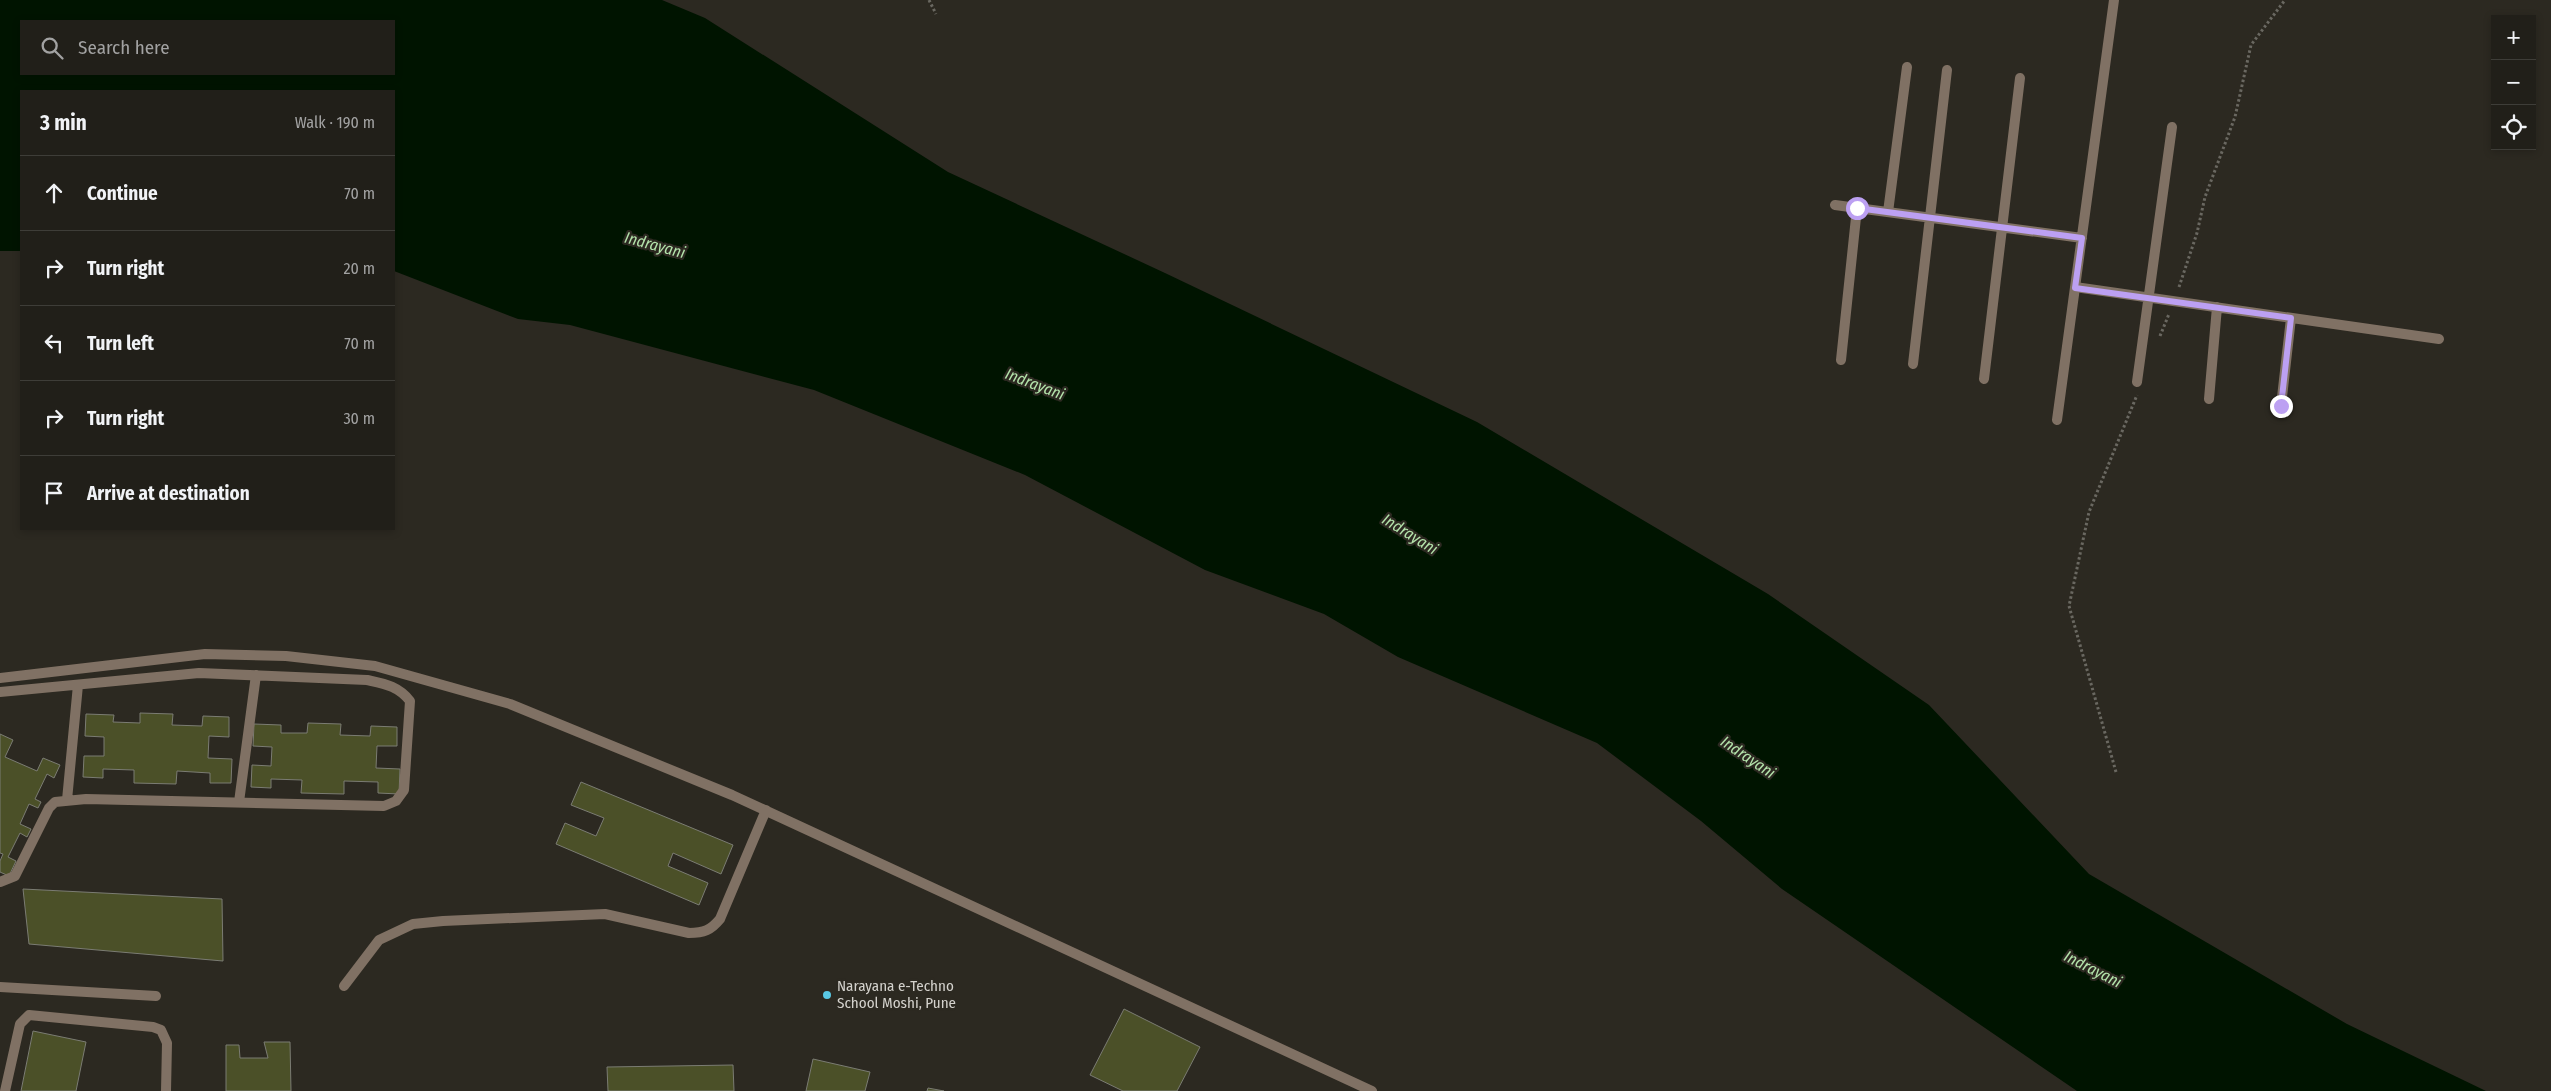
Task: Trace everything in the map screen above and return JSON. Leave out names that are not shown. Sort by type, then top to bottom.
[{"type":"street","points":[[2057,420],[2114,0]]},
{"type":"street","points":[[1888,212],[1907,67]]},
{"type":"street","points":[[1913,364],[1947,70]]},
{"type":"street","points":[[1984,379],[2020,78]]},
{"type":"street","points":[[2138,382],[2172,127]]},
{"type":"street","points":[[1835,205],[2082,238]]},
{"type":"street","points":[[1842,360],[1857,208]]},
{"type":"street","points":[[2075,288],[2439,338]]},
{"type":"street","points":[[2209,399],[2218,308]]},
{"type":"street","points":[[2281,406],[2291,318]]},
{"type":"street","points":[[0,678],[205,654],[286,656],[374,666],[510,704],[766,810],[1372,1091]]},
{"type":"street","points":[[0,692],[199,673],[367,680],[393,686],[403,692],[410,701],[404,790],[396,800],[384,806],[239,802],[66,800],[55,802],[49,808],[15,876],[0,882]]},
{"type":"street","points":[[239,802],[256,676]]},
{"type":"street","points":[[66,800],[78,685]]},
{"type":"street","points":[[344,986],[379,940],[413,924],[599,913],[625,916],[689,933],[702,933],[713,928],[720,919],[766,810]]},
{"type":"street","points":[[0,987],[156,996]]},
{"type":"street","points":[[5,1091],[20,1024],[29,1015],[153,1027],[161,1030],[167,1044],[166,1091]]},
{"type":"path","points":[[930,0],[936,14]]},
{"type":"water","name":"Indrayani","points":[[0,0],[662,0],[705,18],[948,172],[1477,422],[1768,594],[1929,705],[2089,874],[2347,1024],[2486,1091],[2077,1091],[1782,889],[1701,821],[1597,743],[1398,657],[1324,614],[1205,570],[1025,475],[814,390],[570,325],[518,319],[395,271],[395,90],[20,90],[20,251],[0,251]]},
{"type":"building","points":[[140,713],[173,714],[172,725],[202,726],[203,716],[229,717],[229,737],[209,736],[208,758],[232,759],[231,783],[210,783],[210,773],[177,771],[176,784],[134,783],[134,770],[103,769],[103,778],[83,777],[84,756],[104,756],[104,737],[85,736],[86,714],[114,715],[113,722],[140,723]]},
{"type":"building","points":[[308,723],[341,724],[340,735],[370,736],[371,726],[397,727],[397,746],[377,746],[376,768],[400,769],[399,794],[378,793],[378,782],[344,781],[344,794],[301,793],[302,780],[271,779],[271,788],[251,787],[252,765],[271,766],[272,747],[253,746],[254,724],[281,725],[281,733],[307,733]]},
{"type":"building","points":[[0,734],[13,740],[5,757],[37,771],[43,758],[60,765],[54,778],[47,774],[35,799],[41,802],[38,808],[29,804],[20,824],[31,829],[27,837],[20,833],[8,857],[16,861],[9,876],[0,872],[0,861],[3,854],[0,853]]},
{"type":"building","points":[[581,782],[733,845],[721,874],[673,853],[668,866],[708,883],[699,905],[556,844],[565,823],[596,836],[604,818],[571,805]]},
{"type":"building","points":[[23,889],[222,899],[223,961],[29,944]]},
{"type":"building","points":[[1124,1009],[1200,1047],[1177,1091],[1123,1091],[1090,1075]]},
{"type":"building","points":[[33,1031],[86,1042],[76,1091],[21,1091]]},
{"type":"building","points":[[264,1042],[290,1042],[291,1091],[226,1091],[226,1045],[239,1045],[240,1058],[268,1058]]},
{"type":"building","points":[[813,1059],[870,1072],[865,1091],[806,1091]]},
{"type":"building","points":[[733,1065],[734,1091],[608,1091],[607,1067]]},
{"type":"building","points":[[928,1088],[944,1091],[927,1091]]},
{"type":"place","name":"Narayana e-Techno School Moshi, Pune","points":[[827,995]]},
{"type":"route","points":[[1857,208],[2082,238],[2075,288],[2291,318],[2281,406]]}]
